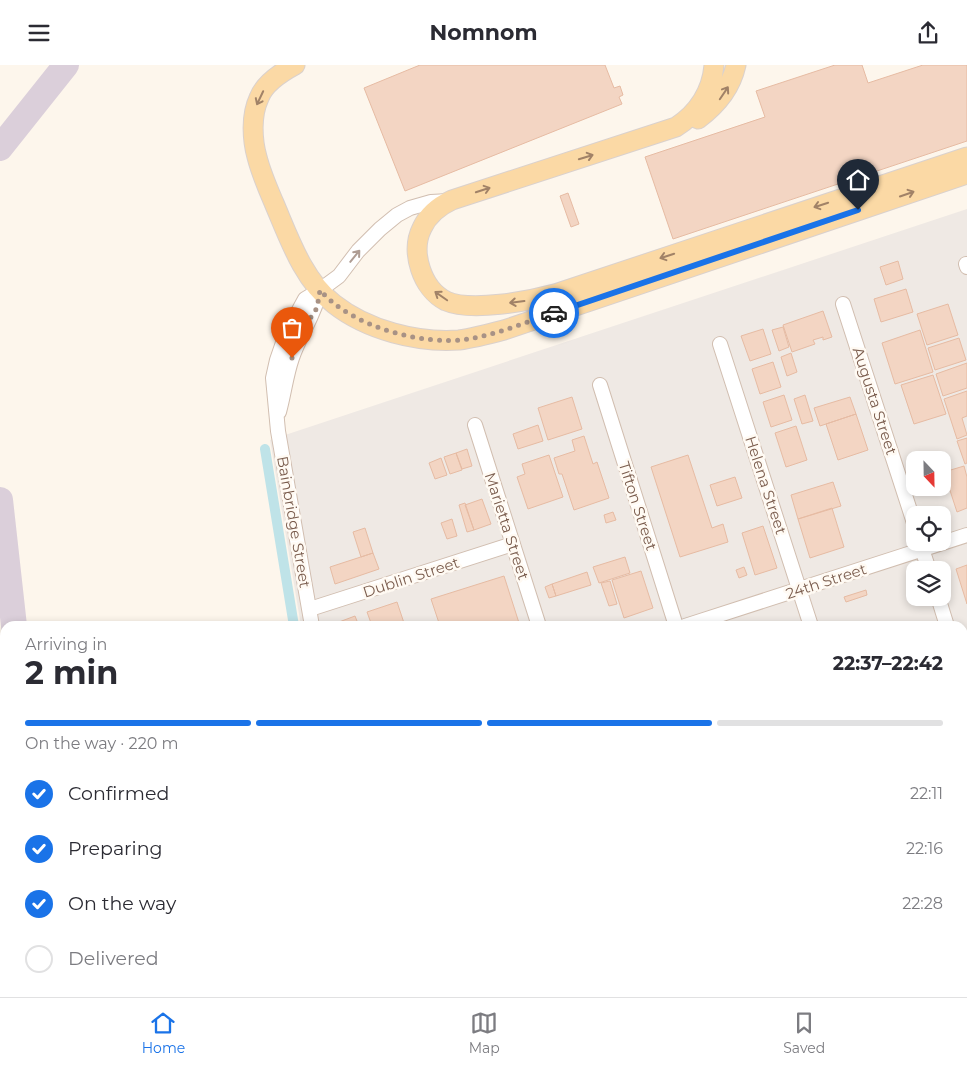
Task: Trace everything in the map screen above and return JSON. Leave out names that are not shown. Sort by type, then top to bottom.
[{"type":"main road","points":[[295,65],[269,83],[259,96],[254,113],[253,137],[257,157],[289,239],[298,257],[320,290],[342,309],[360,320],[378,327],[422,338],[445,340],[469,339],[504,330],[967,173]]},
{"type":"main road","points":[[639,141],[676,127],[696,111],[705,98],[714,65]]},
{"type":"main road","points":[[736,65],[724,95],[700,119],[680,129],[452,201],[439,207],[428,218],[419,237],[418,257],[422,275],[429,286],[446,301],[455,304],[469,305],[525,301],[555,293],[967,157]]},
{"type":"street","name":"Bainbridge Street","points":[[311,621],[277,418],[273,378],[277,360],[286,334],[304,299],[339,276],[358,251],[380,229],[396,215],[418,205],[452,201]]},
{"type":"street","name":"Augusta Street","points":[[843,304],[909,506]]},
{"type":"street","name":"Helena Street","points":[[720,344],[809,621]]},
{"type":"street","name":"Tifton Street","points":[[600,385],[674,621]]},
{"type":"street","name":"Marietta Street","points":[[474,425],[537,621]]},
{"type":"street","name":"24th Street","points":[[951,539],[967,535]]},
{"type":"street","name":"Dublin Street","points":[[310,609],[513,544]]},
{"type":"street","name":"24th Street","points":[[701,621],[799,590],[908,551]]},
{"type":"street","points":[[941,606],[945,621]]},
{"type":"shaded area","points":[[967,209],[967,621],[300,621],[270,440]]},
{"type":"building","points":[[420,65],[605,65],[614,88],[620,86],[623,95],[619,97],[622,104],[405,191],[364,88]]},
{"type":"building","points":[[835,65],[862,65],[868,83],[923,65],[967,65],[967,141],[673,239],[645,157],[765,117],[756,91]]},
{"type":"building","points":[[568,193],[579,224],[571,227],[560,196]]},
{"type":"building","points":[[898,261],[903,279],[886,285],[880,267]]},
{"type":"building","points":[[906,289],[913,312],[881,322],[874,299]]},
{"type":"building","points":[[948,304],[958,335],[927,345],[917,314]]},
{"type":"building","points":[[823,311],[832,337],[823,340],[823,337],[813,340],[815,344],[792,352],[783,325]]},
{"type":"building","points":[[783,327],[789,347],[779,351],[772,330]]},
{"type":"building","points":[[763,329],[771,354],[750,361],[741,336]]},
{"type":"building","points":[[920,330],[933,372],[895,384],[882,343]]},
{"type":"building","points":[[959,338],[966,360],[935,370],[928,348]]},
{"type":"building","points":[[791,353],[797,372],[787,376],[781,357]]},
{"type":"building","points":[[773,362],[781,387],[760,394],[752,369]]},
{"type":"building","points":[[967,363],[967,388],[943,396],[936,374]]},
{"type":"building","points":[[933,375],[946,414],[914,424],[901,385]]},
{"type":"building","points":[[967,391],[967,416],[962,418],[967,435],[957,439],[944,399]]},
{"type":"building","points":[[784,395],[792,420],[771,427],[763,402]]},
{"type":"building","points":[[805,395],[813,421],[802,424],[794,399]]},
{"type":"building","points":[[572,397],[582,429],[548,440],[538,408]]},
{"type":"building","points":[[850,397],[856,414],[820,426],[814,408]]},
{"type":"building","points":[[856,414],[868,450],[838,460],[826,424]]},
{"type":"building","points":[[538,425],[543,441],[518,449],[513,434]]},
{"type":"building","points":[[796,426],[807,460],[786,467],[775,433]]},
{"type":"building","points":[[584,436],[593,464],[597,462],[609,498],[574,510],[562,474],[559,474],[554,458],[575,451],[572,440]]},
{"type":"building","points":[[967,438],[967,463],[965,464],[957,441]]},
{"type":"building","points":[[467,449],[472,466],[462,469],[456,453]]},
{"type":"building","points":[[456,453],[462,470],[450,474],[444,457]]},
{"type":"building","points":[[549,455],[563,497],[528,509],[517,477],[525,474],[522,464]]},
{"type":"building","points":[[688,455],[712,528],[723,524],[728,542],[680,557],[651,467]]},
{"type":"building","points":[[441,458],[447,475],[435,479],[429,463]]},
{"type":"building","points":[[964,466],[967,477],[967,508],[957,512],[951,494],[951,470]]},
{"type":"building","points":[[735,477],[742,498],[717,506],[710,485]]},
{"type":"building","points":[[833,482],[841,506],[798,519],[791,495]]},
{"type":"building","points":[[482,499],[491,524],[474,530],[465,505]]},
{"type":"building","points":[[465,503],[474,530],[467,532],[459,505]]},
{"type":"building","points":[[832,508],[844,547],[810,558],[798,519]]},
{"type":"building","points":[[613,512],[616,520],[606,523],[604,515]]},
{"type":"building","points":[[452,519],[457,536],[447,539],[441,523]]},
{"type":"building","points":[[763,526],[777,568],[755,575],[742,533]]},
{"type":"building","points":[[365,528],[373,553],[361,557],[353,532]]},
{"type":"building","points":[[373,553],[379,569],[335,584],[330,567]]},
{"type":"building","points":[[625,557],[630,573],[599,583],[593,567]]},
{"type":"building","points":[[967,565],[967,604],[956,569]]},
{"type":"building","points":[[744,567],[747,575],[739,578],[736,570]]},
{"type":"building","points":[[641,571],[653,608],[624,618],[612,580]]},
{"type":"building","points":[[587,572],[591,585],[556,596],[552,584]]},
{"type":"building","points":[[504,576],[518,621],[438,621],[431,599]]},
{"type":"building","points":[[610,581],[617,604],[609,606],[601,583]]},
{"type":"building","points":[[552,584],[556,596],[549,598],[545,587]]},
{"type":"building","points":[[866,590],[867,595],[846,602],[844,597]]},
{"type":"building","points":[[397,602],[403,621],[370,621],[367,612]]},
{"type":"building","points":[[355,616],[357,621],[342,621]]},
{"type":"waterway","points":[[265,449],[293,621]]},
{"type":"taxiway","points":[[0,148],[66,65]]},
{"type":"taxiway","points":[[0,500],[13,621]]},
{"type":"way so far","points":[[292,358],[304,328],[317,308],[320,290],[333,303],[360,320],[395,333],[422,338],[445,340],[469,339],[504,330],[554,313]]},
{"type":"route","points":[[554,313],[858,210]]}]
